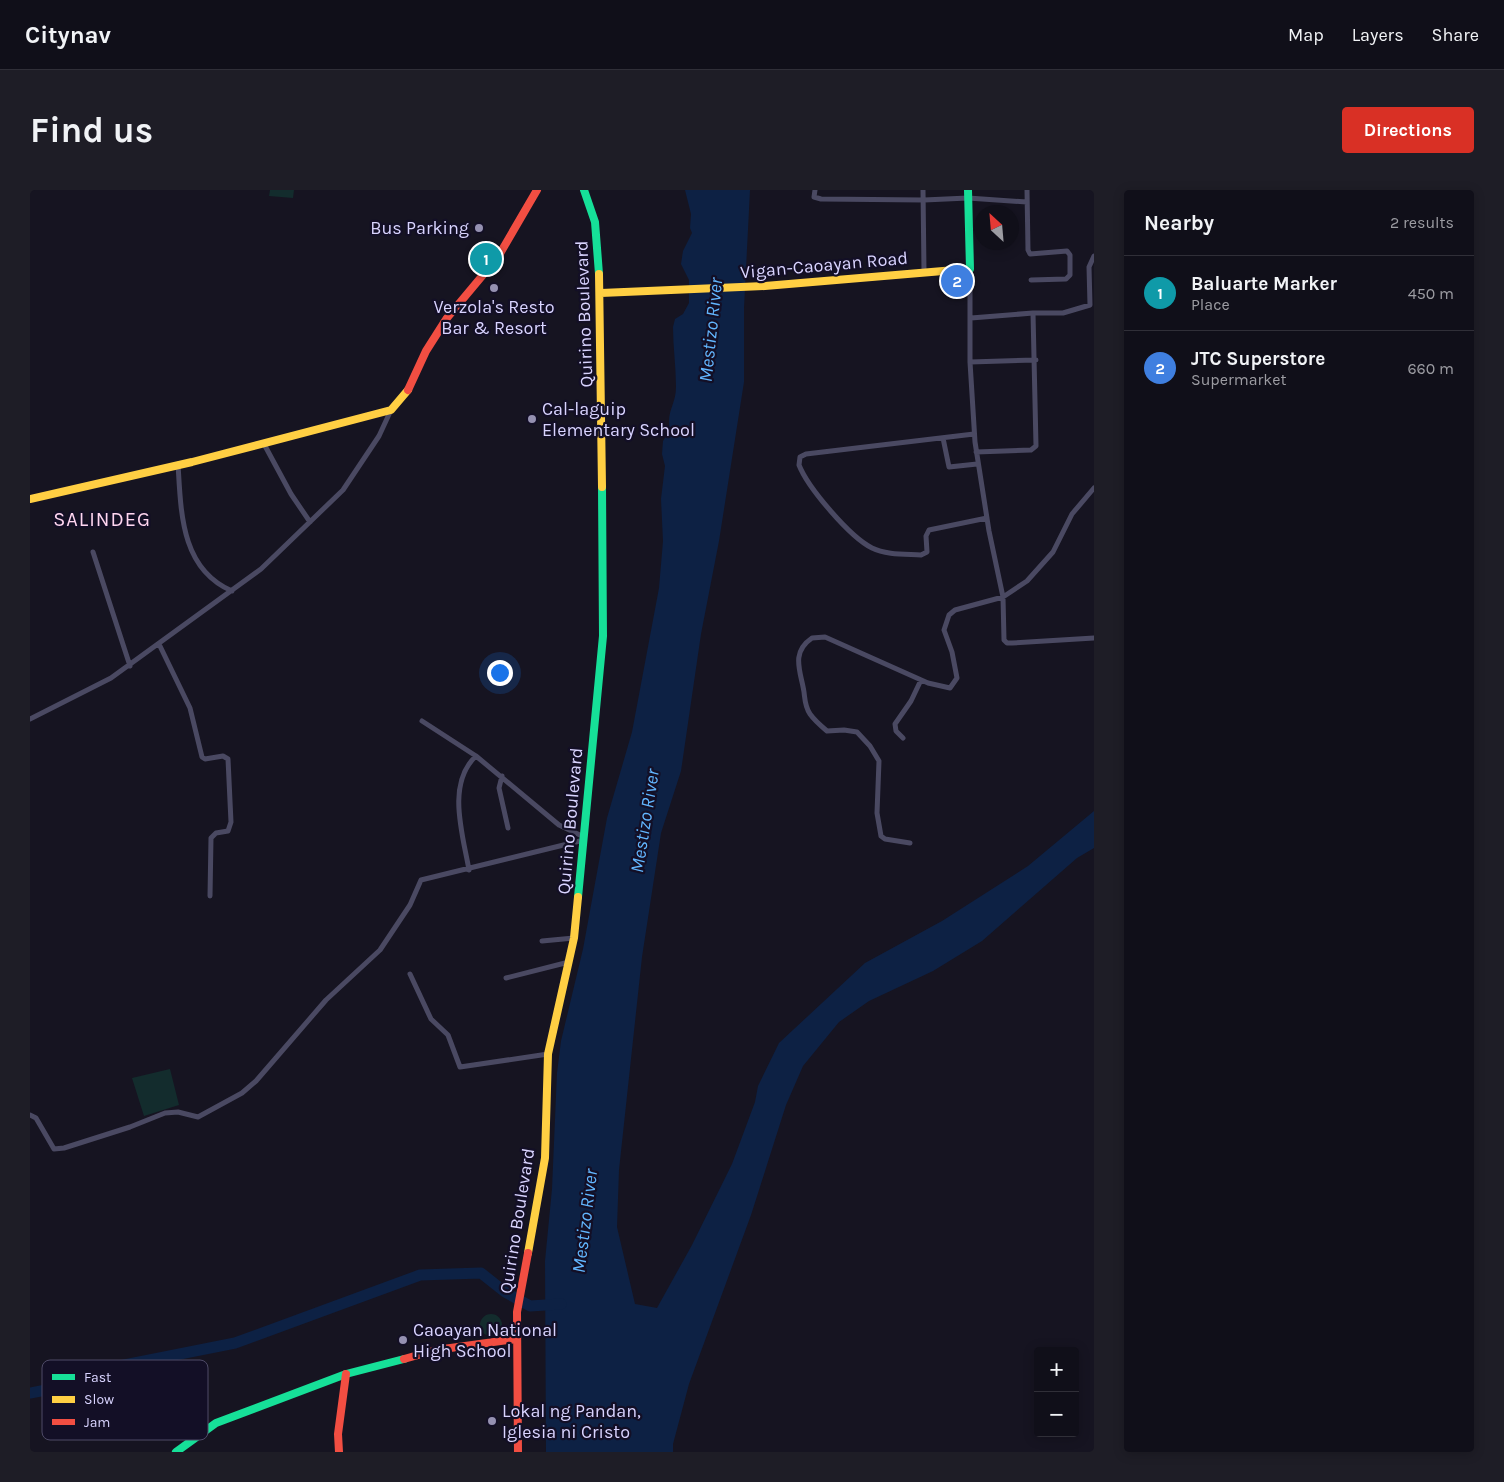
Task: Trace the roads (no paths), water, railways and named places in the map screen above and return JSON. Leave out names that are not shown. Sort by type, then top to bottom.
[{"type":"street","points":[[30,719],[104,683],[130,666],[267,563],[310,522],[353,477],[379,436],[391,410],[409,388],[426,351],[447,318],[498,257],[537,190]]},
{"type":"street","name":"Quirino Boulevard","points":[[518,1452],[517,1312],[545,1158],[548,1054],[574,938],[602,636],[601,293],[595,222],[584,190]]},
{"type":"street","points":[[815,190],[814,197],[821,199],[924,200],[968,194],[1026,202]]},
{"type":"street","points":[[923,190],[924,271]]},
{"type":"street","points":[[1027,190],[1027,243],[1030,254],[1067,251],[1070,256],[1070,276],[1066,279],[1031,280]]},
{"type":"street","points":[[968,194],[971,318],[970,362],[974,434],[977,464],[1003,599],[1004,640],[1007,643],[1094,638]]},
{"type":"street","points":[[971,318],[1033,313],[1063,313],[1092,305],[1089,267],[1094,256]]},
{"type":"street","name":"Vigan-Caoayan Road","points":[[601,293],[765,286],[924,271],[970,269]]},
{"type":"street","points":[[976,452],[1031,450],[1036,446],[1036,360],[1033,313]]},
{"type":"street","points":[[970,362],[1036,360]]},
{"type":"street","points":[[30,499],[264,444],[391,410]]},
{"type":"street","points":[[974,434],[806,454],[800,457],[799,465],[819,496],[858,539],[882,551],[921,555],[927,552],[926,536],[929,530],[987,518]]},
{"type":"street","points":[[944,438],[949,467],[977,464]]},
{"type":"street","points":[[264,444],[291,494],[310,522]]},
{"type":"street","points":[[178,464],[182,509],[188,542],[199,566],[213,582],[232,590]]},
{"type":"street","points":[[910,843],[885,839],[881,836],[877,813],[879,761],[870,746],[857,732],[844,730],[828,731],[811,715],[805,705],[798,663],[801,651],[808,641],[816,636],[825,637],[921,680],[944,688],[953,685],[957,678],[954,659],[944,630],[949,615],[960,608],[1003,599],[1027,581],[1040,568],[1060,540],[1072,514],[1094,488]]},
{"type":"street","points":[[93,552],[130,666]]},
{"type":"street","points":[[159,644],[190,708],[202,757],[205,759],[223,756],[228,759],[231,822],[228,831],[216,833],[211,838],[210,896]]},
{"type":"street","points":[[903,738],[896,731],[895,724],[907,708],[921,680]]},
{"type":"street","points":[[422,721],[476,756],[559,825],[584,839]]},
{"type":"street","points":[[468,870],[459,793],[464,772],[476,756]]},
{"type":"street","points":[[502,776],[499,788],[508,828]]},
{"type":"street","points":[[30,1115],[36,1118],[49,1145],[54,1149],[130,1127],[165,1113],[178,1112],[198,1117],[229,1101],[256,1081],[326,1000],[380,950],[410,904],[421,880],[468,870],[584,839]]},
{"type":"street","points":[[542,941],[574,938]]},
{"type":"street","points":[[506,978],[569,962]]},
{"type":"street","points":[[410,974],[431,1019],[448,1034],[460,1067],[548,1054]]},
{"type":"street","points":[[208,1428],[233,1415],[346,1374],[436,1350],[516,1339]]},
{"type":"street","points":[[339,1452],[338,1434],[346,1374]]},
{"type":"street","points":[[176,1452],[186,1448]]},
{"type":"water","name":"Mestizo River","points":[[685,190],[750,190],[744,308],[744,382],[719,541],[701,634],[681,771],[661,833],[642,957],[619,1170],[617,1227],[635,1304],[657,1308],[692,1245],[732,1164],[755,1102],[758,1086],[779,1043],[865,963],[942,921],[1028,866],[1094,811],[1094,848],[1077,858],[982,941],[933,971],[869,1001],[839,1022],[803,1066],[786,1105],[751,1215],[689,1384],[673,1444],[673,1452],[546,1452],[545,1261],[552,1189],[557,1073],[561,1041],[583,949],[607,818],[632,732],[659,588],[663,541],[661,499],[665,466],[662,454],[663,441],[670,430],[669,418],[676,393],[673,327],[675,319],[683,314],[689,303],[689,280],[681,264],[683,251],[692,233],[690,228],[691,214]]},
{"type":"waterway","points":[[149,1360],[235,1343],[420,1275],[481,1273],[505,1292],[530,1306],[561,1304]]},
{"type":"waterway","points":[[30,1393],[42,1391]]},
{"type":"place","name":"Bus Parking","points":[[479,228]]},
{"type":"place","name":"Baluarte Marker","points":[[486,259]]},
{"type":"place","name":"JTC Superstore","points":[[957,281]]},
{"type":"place","name":"Verzola's Resto Bar & Resort","points":[[494,288]]},
{"type":"place","name":"Cal-laguip Elementary School","points":[[532,419]]},
{"type":"place","name":"Caoayan National High School","points":[[403,1340]]},
{"type":"place","name":"Lokal ng Pandan, Iglesia ni Cristo","points":[[492,1421]]},
{"type":"district","name":"SALINDEG","points":[[102,519]]}]
